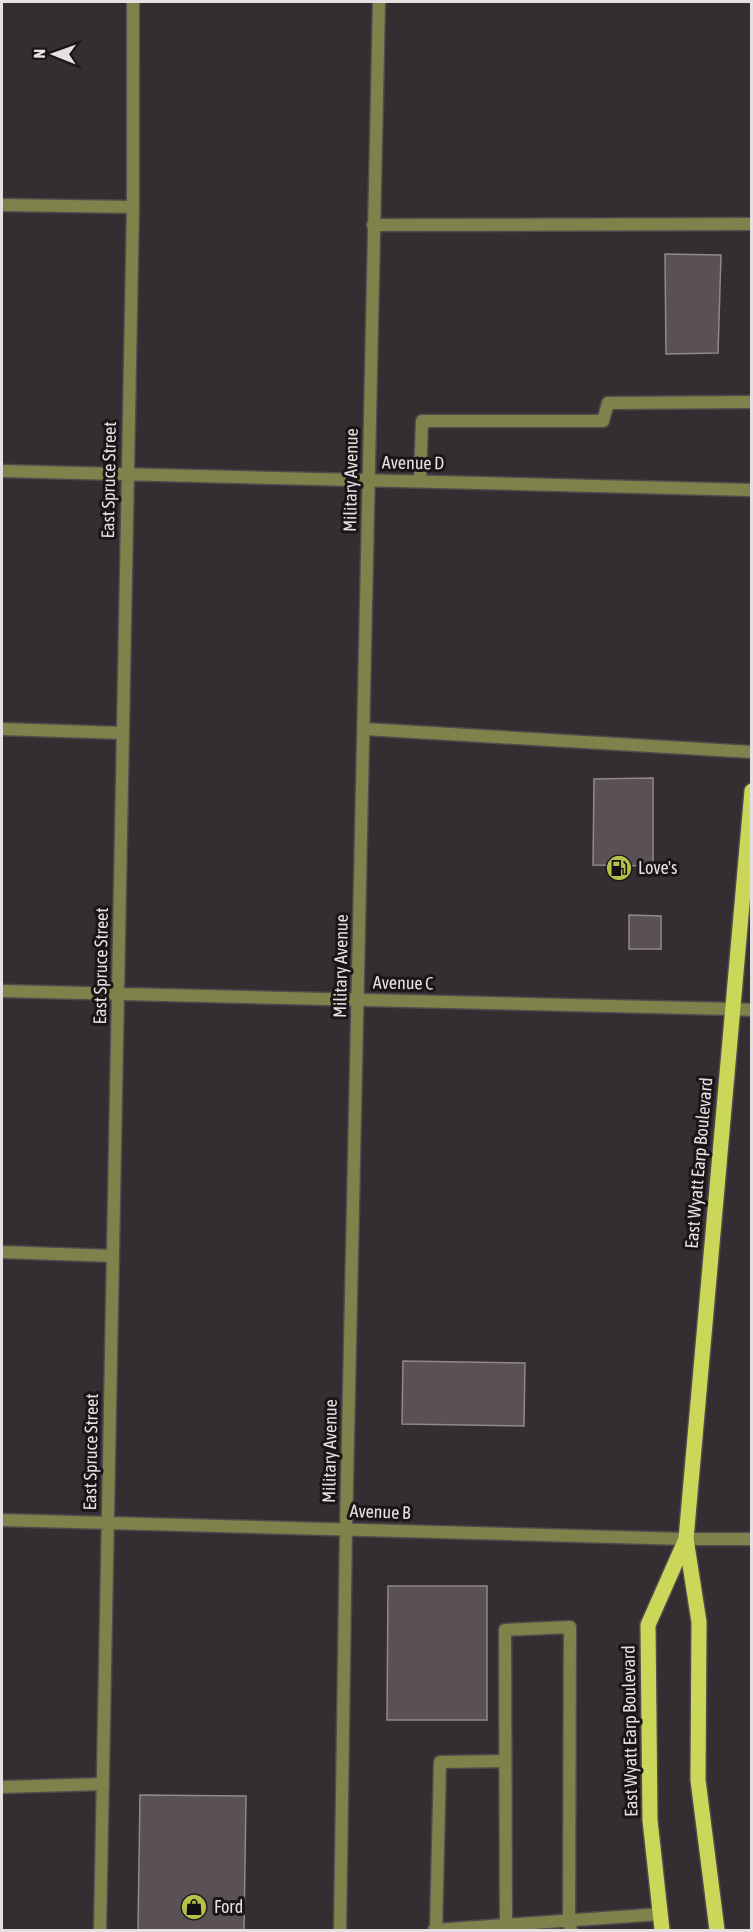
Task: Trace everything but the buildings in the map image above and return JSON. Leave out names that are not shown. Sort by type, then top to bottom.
[{"type":"main road","name":"East Wyatt Earp Boulevard","points":[[717,1930],[698,1780],[699,1622],[686,1539],[752,791]]},
{"type":"main road","name":"East Wyatt Earp Boulevard","points":[[662,1930],[650,1820],[648,1625],[686,1539]]},
{"type":"street","name":"East Spruce Street","points":[[100,1930],[133,207],[133,2]]},
{"type":"street","name":"Military Avenue","points":[[340,1930],[346,1529],[379,2]]},
{"type":"street","points":[[2,205],[133,207]]},
{"type":"street","points":[[373,225],[752,224]]},
{"type":"street","points":[[420,481],[422,421],[603,421],[609,403],[752,402]]},
{"type":"street","name":"Avenue D","points":[[2,471],[752,490]]},
{"type":"street","points":[[2,729],[123,733]]},
{"type":"street","points":[[365,729],[752,752]]},
{"type":"street","name":"Avenue C","points":[[2,991],[752,1010]]},
{"type":"street","points":[[2,1252],[113,1256]]},
{"type":"street","name":"Avenue B","points":[[2,1520],[752,1539]]},
{"type":"street","points":[[506,1925],[505,1630],[570,1627],[570,1926]]},
{"type":"street","points":[[505,1761],[440,1762],[435,1930],[506,1925],[570,1926],[661,1914]]},
{"type":"street","points":[[2,1787],[103,1784]]},
{"type":"place","name":"Love's","points":[[619,868]]},
{"type":"place","name":"Ford","points":[[194,1907]]}]
